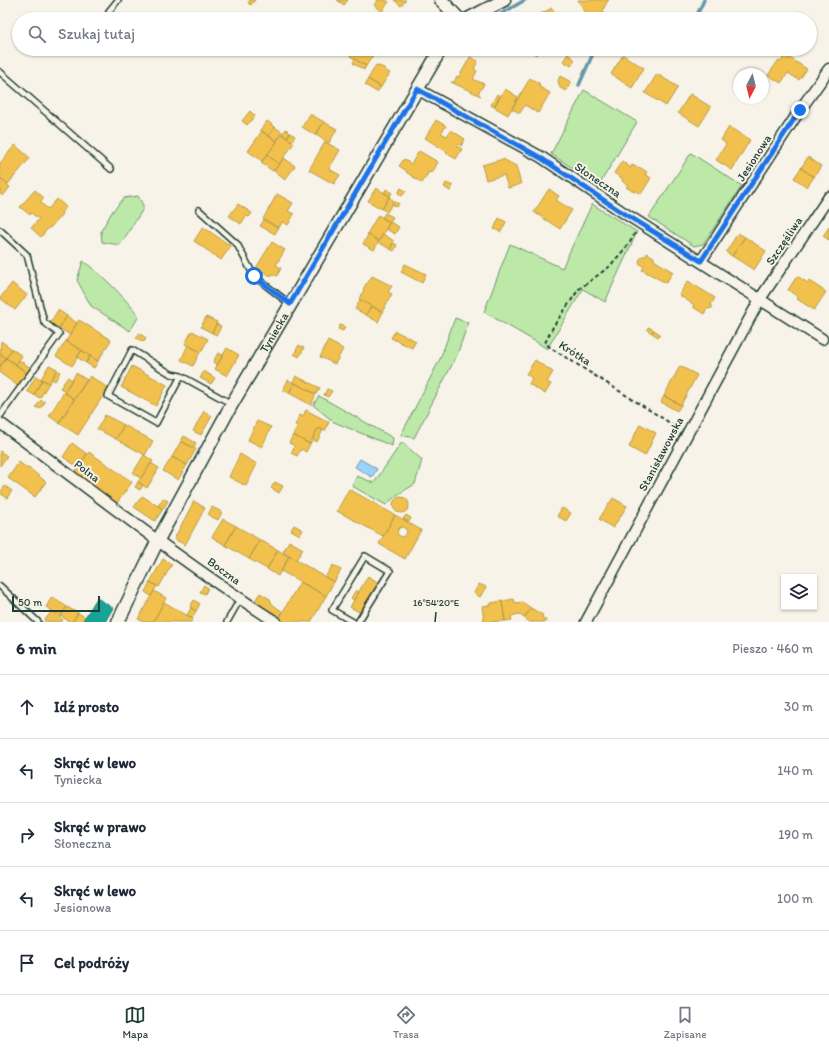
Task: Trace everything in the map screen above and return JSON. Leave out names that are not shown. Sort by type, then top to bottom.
[{"type":"street","points":[[441,0],[452,12]]},
{"type":"street","points":[[481,12],[504,0]]},
{"type":"street","name":"Tyniecka","points":[[118,622],[158,540],[232,404],[437,56]]},
{"type":"street","name":"Jesionowa","points":[[701,261],[800,110],[829,69]]},
{"type":"street","name":"Słoneczna","points":[[417,89],[541,158],[822,339]]},
{"type":"street","name":"Szczęśliwa","points":[[760,299],[829,197]]},
{"type":"street","name":"Stanisławowska","points":[[586,622],[760,299]]},
{"type":"street","name":"Polna","points":[[0,422],[158,540]]},
{"type":"street","name":"Boczna","points":[[158,540],[240,599],[276,622]]},
{"type":"lane","points":[[109,11],[118,0]]},
{"type":"lane","points":[[0,72],[112,169]]},
{"type":"lane","points":[[199,210],[237,244],[254,276],[290,304]]},
{"type":"lane","points":[[0,230],[27,254],[44,322],[59,334],[0,416]]},
{"type":"lane","points":[[181,376],[156,423],[108,396],[132,350],[171,374],[181,376],[232,404]]},
{"type":"lane","points":[[353,622],[332,610],[365,556],[390,571],[358,622]]},
{"type":"lane","points":[[0,586],[38,622]]},
{"type":"lane","points":[[227,622],[240,599]]},
{"type":"path","name":"Krótka","points":[[640,223],[629,244],[610,267],[579,289],[553,327],[545,343],[687,434]]},
{"type":"green space","points":[[584,90],[637,122],[599,185],[551,154]]},
{"type":"green space","points":[[691,153],[742,186],[703,244],[694,246],[649,217]]},
{"type":"green space","points":[[138,196],[143,205],[143,209],[120,245],[102,242],[101,231],[112,212],[124,198]]},
{"type":"green space","points":[[592,204],[637,232],[605,302],[583,289],[547,349],[484,312],[510,244],[562,268]]},
{"type":"green space","points":[[83,261],[113,287],[139,316],[130,331],[91,306],[77,280]]},
{"type":"green space","points":[[455,318],[468,323],[457,355],[414,438],[401,435],[440,359]]},
{"type":"green space","points":[[319,396],[393,438],[392,446],[334,422],[313,405]]},
{"type":"green space","points":[[402,442],[422,460],[415,484],[397,495],[386,505],[352,486],[357,476],[374,483]]},
{"type":"water","points":[[360,459],[377,469],[372,477],[355,467]]},
{"type":"building: Mieszkania","points":[[250,0],[255,0],[251,5],[248,3]]},
{"type":"building: Mieszkania","points":[[337,0],[348,0],[344,5]]},
{"type":"building: Mieszkania","points":[[378,0],[386,0],[389,2],[382,11],[374,5]]},
{"type":"building: Mieszkania","points":[[394,0],[406,0],[401,6]]},
{"type":"building: Mieszkania","points":[[578,0],[609,0],[603,10],[604,12],[585,12]]},
{"type":"building: Mieszkania","points":[[552,8],[554,12],[544,12]]},
{"type":"building: Mieszkania","points":[[350,56],[373,56],[366,66]]},
{"type":"building: Mieszkania","points":[[567,56],[570,56],[575,60],[571,66],[563,61]]},
{"type":"building: Mieszkania","points":[[622,56],[644,68],[632,88],[611,74]]},
{"type":"building: Mieszkania","points":[[784,56],[787,56],[807,69],[799,80],[788,73],[781,83],[769,76],[778,61],[781,62]]},
{"type":"building: Mieszkania","points":[[470,57],[478,61],[474,69],[477,71],[473,79],[484,84],[478,94],[481,96],[451,82],[454,82],[457,76],[459,77]]},
{"type":"building: Mieszkania","points":[[355,59],[366,66],[364,70],[353,63]]},
{"type":"building: Mieszkania","points":[[376,65],[384,68],[390,73],[381,87],[368,79]]},
{"type":"building: Mieszkania","points":[[657,74],[678,87],[666,106],[645,93]]},
{"type":"building: Mieszkania","points":[[560,76],[571,82],[566,91],[560,88],[558,81]]},
{"type":"building: Mieszkania","points":[[530,78],[540,84],[538,86],[550,93],[538,113],[525,105],[520,113],[512,109]]},
{"type":"building: Mieszkania","points":[[368,79],[381,87],[377,92],[365,85]]},
{"type":"building: Mieszkania","points":[[505,89],[518,97],[508,115],[494,107]]},
{"type":"building: Mieszkania","points":[[497,94],[500,96],[494,107],[491,105]]},
{"type":"building: Mieszkania","points":[[690,94],[711,107],[699,126],[678,113]]},
{"type":"building: Mieszkania","points":[[250,111],[255,116],[247,125],[242,121]]},
{"type":"building: Mieszkania","points":[[310,114],[324,122],[315,135],[302,127]]},
{"type":"building: Mieszkania","points":[[436,120],[446,126],[441,133],[447,136],[451,130],[465,139],[461,146],[459,144],[457,146],[462,149],[456,159],[425,138]]},
{"type":"building: Mieszkania","points":[[267,121],[275,127],[268,136],[260,130]]},
{"type":"building: Mieszkania","points":[[324,122],[337,129],[329,143],[316,135]]},
{"type":"building: Mieszkania","points":[[275,127],[282,132],[276,141],[268,136]]},
{"type":"building: Mieszkania","points":[[729,127],[750,140],[732,170],[716,160],[726,144],[721,140]]},
{"type":"building: Mieszkania","points":[[286,129],[290,133],[287,138],[282,134]]},
{"type":"building: Mieszkania","points":[[262,131],[277,142],[262,161],[248,151]]},
{"type":"building: Mieszkania","points":[[290,133],[295,136],[292,141],[287,138]]},
{"type":"building: Mieszkania","points":[[282,134],[294,143],[279,164],[267,155]]},
{"type":"building: Mieszkania","points":[[325,142],[340,150],[329,169],[340,175],[334,184],[309,170]]},
{"type":"building: Mieszkania","points":[[15,145],[30,158],[8,184],[0,178],[0,163]]},
{"type":"building: Mieszkania","points":[[419,151],[438,162],[432,173],[429,172],[422,183],[399,166],[404,159],[411,164]]},
{"type":"building: Mieszkania","points":[[267,155],[279,164],[273,171],[261,163]]},
{"type":"building: Mieszkania","points":[[808,157],[821,166],[814,177],[801,168]]},
{"type":"building: Mieszkania","points":[[284,158],[295,166],[285,180],[274,171]]},
{"type":"building: Mieszkania","points":[[503,159],[516,166],[521,184],[508,188],[504,175],[486,180],[482,165]]},
{"type":"building: Mieszkania","points":[[622,161],[631,168],[632,165],[638,168],[639,167],[647,172],[645,174],[651,178],[641,194],[626,187],[628,185],[622,181],[623,179],[614,173]]},
{"type":"building: Mieszkania","points":[[801,168],[814,177],[807,187],[794,178]]},
{"type":"building: Mieszkania","points":[[0,178],[10,187],[3,196],[0,194]]},
{"type":"building: Mieszkania","points":[[446,183],[453,186],[450,191],[444,187]]},
{"type":"building: Mieszkania","points":[[376,188],[390,196],[382,209],[368,201]]},
{"type":"building: Mieszkania","points":[[401,188],[406,191],[402,196],[398,193]]},
{"type":"building: Mieszkania","points":[[386,189],[392,193],[390,196],[384,193]]},
{"type":"building: Mieszkania","points":[[549,189],[559,196],[556,200],[572,210],[560,229],[534,212]]},
{"type":"building: Mieszkania","points":[[35,190],[44,198],[40,202],[48,209],[57,199],[66,207],[61,213],[62,214],[41,237],[31,228],[39,219],[31,213],[30,215],[20,207]]},
{"type":"building: Mieszkania","points":[[277,194],[293,203],[288,211],[294,214],[288,225],[282,222],[279,228],[263,219]]},
{"type":"building: Mieszkania","points":[[389,197],[394,201],[387,212],[382,209]]},
{"type":"building: Mieszkania","points":[[394,201],[399,204],[397,207],[392,204]]},
{"type":"building: Mieszkania","points":[[238,204],[252,213],[249,217],[246,216],[241,224],[229,216]]},
{"type":"building: Mieszkania","points":[[385,213],[393,217],[390,222],[382,218]]},
{"type":"building: Mieszkania","points":[[378,215],[390,222],[379,241],[367,234]]},
{"type":"building: Mieszkania","points":[[499,218],[506,222],[501,232],[494,229]]},
{"type":"building: Mieszkania","points":[[264,220],[278,228],[275,234],[260,226]]},
{"type":"building: Mieszkania","points":[[390,222],[399,227],[395,234],[386,229]]},
{"type":"building: Mieszkania","points":[[203,227],[231,246],[221,260],[194,241]]},
{"type":"building: Mieszkania","points":[[829,227],[829,240],[823,236]]},
{"type":"building: Mieszkania","points":[[738,233],[745,237],[732,256],[726,252]]},
{"type":"building: Mieszkania","points":[[383,234],[394,241],[390,249],[378,242]]},
{"type":"building: Mieszkania","points":[[368,235],[379,241],[374,250],[363,244]]},
{"type":"building: Mieszkania","points":[[745,237],[766,251],[754,270],[732,256]]},
{"type":"building: Mieszkania","points":[[272,242],[285,250],[276,265],[281,268],[277,276],[272,274],[271,276],[256,268]]},
{"type":"building: Mieszkania","points":[[393,243],[397,245],[394,251],[390,249]]},
{"type":"building: Mieszkania","points":[[647,253],[654,257],[654,260],[673,272],[666,283],[642,270],[644,267],[639,261],[642,256],[646,256]]},
{"type":"building: Mieszkania","points":[[405,264],[426,274],[422,283],[401,272]]},
{"type":"building: Mieszkania","points":[[372,276],[392,286],[388,292],[392,294],[382,312],[359,299],[364,290],[363,289]]},
{"type":"building: Mieszkania","points":[[797,276],[808,283],[809,281],[826,292],[814,310],[797,299],[798,297],[788,290]]},
{"type":"building: Mieszkania","points":[[688,281],[715,298],[711,304],[712,308],[707,309],[704,314],[679,295]]},
{"type":"building: Mieszkania","points":[[12,283],[27,295],[15,310],[0,298]]},
{"type":"building: Mieszkania","points":[[360,300],[371,306],[366,315],[355,309]]},
{"type":"building: Mieszkania","points":[[371,306],[383,312],[378,322],[366,315]]},
{"type":"building: Mieszkania","points":[[58,310],[67,316],[59,328],[50,323]]},
{"type":"building: Mieszkania","points":[[67,316],[77,323],[70,335],[59,328]]},
{"type":"building: Mieszkania","points":[[206,317],[217,322],[212,333],[201,327]]},
{"type":"building: Mieszkania","points":[[79,320],[111,340],[98,361],[66,341]]},
{"type":"building: Mieszkania","points":[[216,324],[221,326],[217,335],[212,333]]},
{"type":"building: Mieszkania","points":[[340,325],[345,327],[343,331],[338,329]]},
{"type":"building: Mieszkania","points":[[648,327],[654,330],[652,333],[647,330]]},
{"type":"building: Mieszkania","points":[[654,330],[660,334],[658,337],[652,333]]},
{"type":"building: Mieszkania","points":[[192,331],[208,339],[201,352],[185,344]]},
{"type":"building: Mieszkania","points":[[395,331],[416,341],[412,348],[391,338]]},
{"type":"building: Mieszkania","points":[[139,333],[146,338],[144,342],[136,338]]},
{"type":"building: Mieszkania","points":[[1,341],[12,349],[6,358],[0,353]]},
{"type":"building: Mieszkania","points":[[66,341],[82,350],[72,366],[56,356]]},
{"type":"building: Mieszkania","points":[[328,341],[343,349],[335,364],[320,357]]},
{"type":"building: Mieszkania","points":[[188,345],[200,352],[193,366],[181,360]]},
{"type":"building: Mieszkania","points":[[299,345],[304,348],[299,357],[294,354]]},
{"type":"building: Mieszkania","points":[[227,348],[239,355],[227,376],[215,369]]},
{"type":"building: Mieszkania","points":[[12,349],[22,356],[16,364],[6,358]]},
{"type":"building: Mieszkania","points":[[82,350],[90,356],[86,363],[77,357]]},
{"type":"building: Mieszkania","points":[[0,353],[6,358],[0,367]]},
{"type":"building: Mieszkania","points":[[218,353],[223,355],[217,365],[213,362]]},
{"type":"building: Mieszkania","points":[[90,356],[98,361],[94,368],[86,363]]},
{"type":"building: Mieszkania","points":[[6,358],[27,373],[18,386],[0,373],[0,367]]},
{"type":"building: Mieszkania","points":[[19,360],[31,368],[27,373],[16,364]]},
{"type":"building: Mieszkania","points":[[535,360],[553,372],[547,382],[551,384],[545,394],[529,384],[532,378],[526,374]]},
{"type":"building: Mieszkania","points":[[49,365],[57,369],[49,383],[41,379]]},
{"type":"building: Mieszkania","points":[[132,366],[167,385],[156,406],[121,387]]},
{"type":"building: Mieszkania","points":[[680,366],[697,375],[681,405],[664,396]]},
{"type":"building: Mieszkania","points":[[57,370],[60,372],[55,381],[51,379]]},
{"type":"building: Mieszkania","points":[[204,371],[215,378],[211,384],[200,378]]},
{"type":"building: Mieszkania","points":[[76,373],[87,380],[74,399],[64,392]]},
{"type":"building: Mieszkania","points":[[36,376],[42,380],[34,395],[27,391]]},
{"type":"building: Mieszkania","points":[[90,376],[108,388],[78,435],[59,423]]},
{"type":"building: Mieszkania","points":[[296,376],[320,388],[316,394],[293,382]]},
{"type":"building: Mieszkania","points":[[68,377],[72,380],[65,391],[60,388]]},
{"type":"building: Mieszkania","points":[[42,380],[49,383],[40,398],[34,395]]},
{"type":"building: Mieszkania","points":[[288,380],[294,383],[289,393],[283,390]]},
{"type":"building: Mieszkania","points":[[294,383],[316,394],[311,405],[289,393]]},
{"type":"building: Mieszkania","points":[[327,389],[332,391],[328,397],[324,395]]},
{"type":"building: Mieszkania","points":[[64,392],[74,399],[59,423],[49,416]]},
{"type":"building: Mieszkania","points":[[664,396],[681,405],[677,411],[661,402]]},
{"type":"building: Mieszkania","points":[[41,400],[45,402],[40,409],[36,407]]},
{"type":"building: Mieszkania","points":[[306,410],[329,422],[325,431],[318,428],[310,444],[293,435],[298,426],[295,425],[300,415],[303,416]]},
{"type":"building: Mieszkania","points":[[204,411],[212,416],[201,435],[193,431]]},
{"type":"building: Mieszkania","points":[[105,415],[124,425],[116,439],[97,429]]},
{"type":"building: Mieszkania","points":[[257,421],[271,427],[262,447],[248,440]]},
{"type":"building: Mieszkania","points":[[640,424],[656,433],[645,456],[629,447]]},
{"type":"building: Mieszkania","points":[[124,425],[153,441],[145,455],[116,439]]},
{"type":"building: Mieszkania","points":[[318,428],[323,430],[317,442],[312,439]]},
{"type":"building: Mieszkania","points":[[293,435],[310,444],[306,452],[301,449],[297,456],[291,453],[295,446],[289,443]]},
{"type":"building: Mieszkania","points":[[184,436],[196,443],[193,448],[181,441]]},
{"type":"building: Mieszkania","points":[[181,441],[196,449],[187,465],[172,457]]},
{"type":"building: Mieszkania","points":[[72,443],[87,454],[78,467],[63,457]]},
{"type":"building: Mieszkania","points":[[0,451],[7,456],[0,466]]},
{"type":"building: Mieszkania","points":[[89,452],[132,482],[117,503],[74,473]]},
{"type":"building: Mieszkania","points":[[240,454],[257,464],[246,486],[229,477]]},
{"type":"building: Mieszkania","points":[[144,455],[153,461],[141,478],[133,473]]},
{"type":"building: Mieszkania","points":[[172,457],[187,465],[178,480],[163,471]]},
{"type":"building: Mieszkania","points":[[19,462],[46,482],[35,497],[8,478]]},
{"type":"building: Mieszkania","points":[[151,463],[159,468],[147,488],[138,482]]},
{"type":"building: Mieszkania","points":[[138,482],[143,485],[140,490],[135,487]]},
{"type":"building: Mieszkania","points":[[275,482],[283,486],[279,493],[271,488]]},
{"type":"building: Mieszkania","points":[[5,486],[12,491],[7,498],[0,493]]},
{"type":"building: Mieszkania","points":[[349,489],[395,515],[383,536],[337,511]]},
{"type":"building: Mieszkania","points":[[142,496],[163,509],[155,521],[134,507]]},
{"type":"building: Mieszkania","points":[[401,497],[407,499],[409,505],[407,511],[401,513],[395,511],[393,505],[395,499]]},
{"type":"building: Mieszkania","points":[[163,498],[168,501],[163,509],[158,506]]},
{"type":"building: Mieszkania","points":[[613,498],[627,506],[613,528],[599,519]]},
{"type":"building: Mieszkania","points":[[194,501],[205,508],[185,545],[174,539]]},
{"type":"building: Mieszkania","points":[[212,507],[222,512],[218,520],[208,515]]},
{"type":"building: Mieszkania","points":[[562,508],[571,513],[566,521],[557,516]]},
{"type":"building: Mieszkania","points":[[395,515],[421,530],[405,559],[379,544]],"holes":[[[402,527],[406,529],[407,532],[405,536],[402,537],[398,535],[397,532],[399,528]]]},
{"type":"building: Mieszkania","points":[[406,515],[411,518],[409,522],[403,519]]},
{"type":"building: Mieszkania","points":[[223,519],[236,526],[225,545],[212,537]]},
{"type":"building: Mieszkania","points":[[294,525],[303,530],[300,535],[291,530]]},
{"type":"building: Mieszkania","points":[[236,526],[260,540],[249,559],[225,545]]},
{"type":"building: Mieszkania","points":[[260,540],[278,550],[267,569],[249,559]]},
{"type":"building: Mieszkania","points":[[289,541],[303,549],[296,560],[283,552]]},
{"type":"building: Mieszkania","points":[[278,550],[289,557],[278,576],[267,569]]},
{"type":"building: Mieszkania","points":[[289,556],[334,582],[326,596],[281,571]]},
{"type":"building: Mieszkania","points":[[163,559],[172,564],[159,587],[150,582]]},
{"type":"building: Mieszkania","points":[[333,565],[341,570],[334,582],[325,577]]},
{"type":"building: Mieszkania","points":[[368,576],[379,583],[361,613],[350,607]]},
{"type":"building: Mieszkania","points":[[150,582],[157,586],[151,596],[145,592]]},
{"type":"building: Mieszkania","points":[[300,582],[326,596],[311,622],[282,622],[278,620]]},
{"type":"building: Mieszkania","points":[[479,584],[486,587],[480,597],[474,593]]},
{"type":"building: Mieszkania","points":[[204,585],[208,588],[205,594],[200,592]]},
{"type":"building: Mieszkania","points":[[356,590],[359,592],[354,600],[351,598]]},
{"type":"building: Mieszkania","points":[[154,591],[166,598],[153,622],[144,622],[138,619]]},
{"type":"building: Mieszkania","points":[[260,593],[270,599],[272,604],[283,612],[278,620],[254,602]]},
{"type":"building: Mieszkania","points":[[52,597],[67,607],[61,616],[46,607]]},
{"type":"building: Mieszkania","points":[[514,599],[515,603],[522,602],[531,608],[524,618],[519,614],[511,616],[512,620],[505,621],[502,601]]},
{"type":"building: Mieszkania","points":[[194,600],[200,604],[196,611],[190,607]]},
{"type":"building: Mieszkania","points":[[502,601],[505,621],[484,622],[482,606],[491,605],[491,603]]},
{"type":"building: Mieszkania","points":[[164,602],[193,619],[191,622],[153,622]]},
{"type":"building: Mieszkania","points":[[67,607],[78,613],[72,622],[61,616]]},
{"type":"building: Mieszkania","points":[[191,608],[196,611],[192,618],[187,615]]},
{"type":"building: Mieszkania","points":[[531,608],[542,614],[543,619],[545,619],[546,622],[530,622],[524,618]]},
{"type":"building: Mieszkania","points":[[52,611],[63,620],[61,622],[44,621]]},
{"type":"building: Mieszkania","points":[[78,613],[85,617],[82,622],[72,622]]},
{"type":"building: Publiczne","points":[[97,598],[113,608],[105,622],[82,622]]},
{"type":"waterway","points":[[504,12],[525,0]]},
{"type":"waterway","points":[[698,12],[704,0]]},
{"type":"waterway","points":[[579,85],[592,56]]},
{"type":"route","points":[[254,276],[290,304],[417,89],[541,158],[620,211],[701,261],[800,110]]}]
